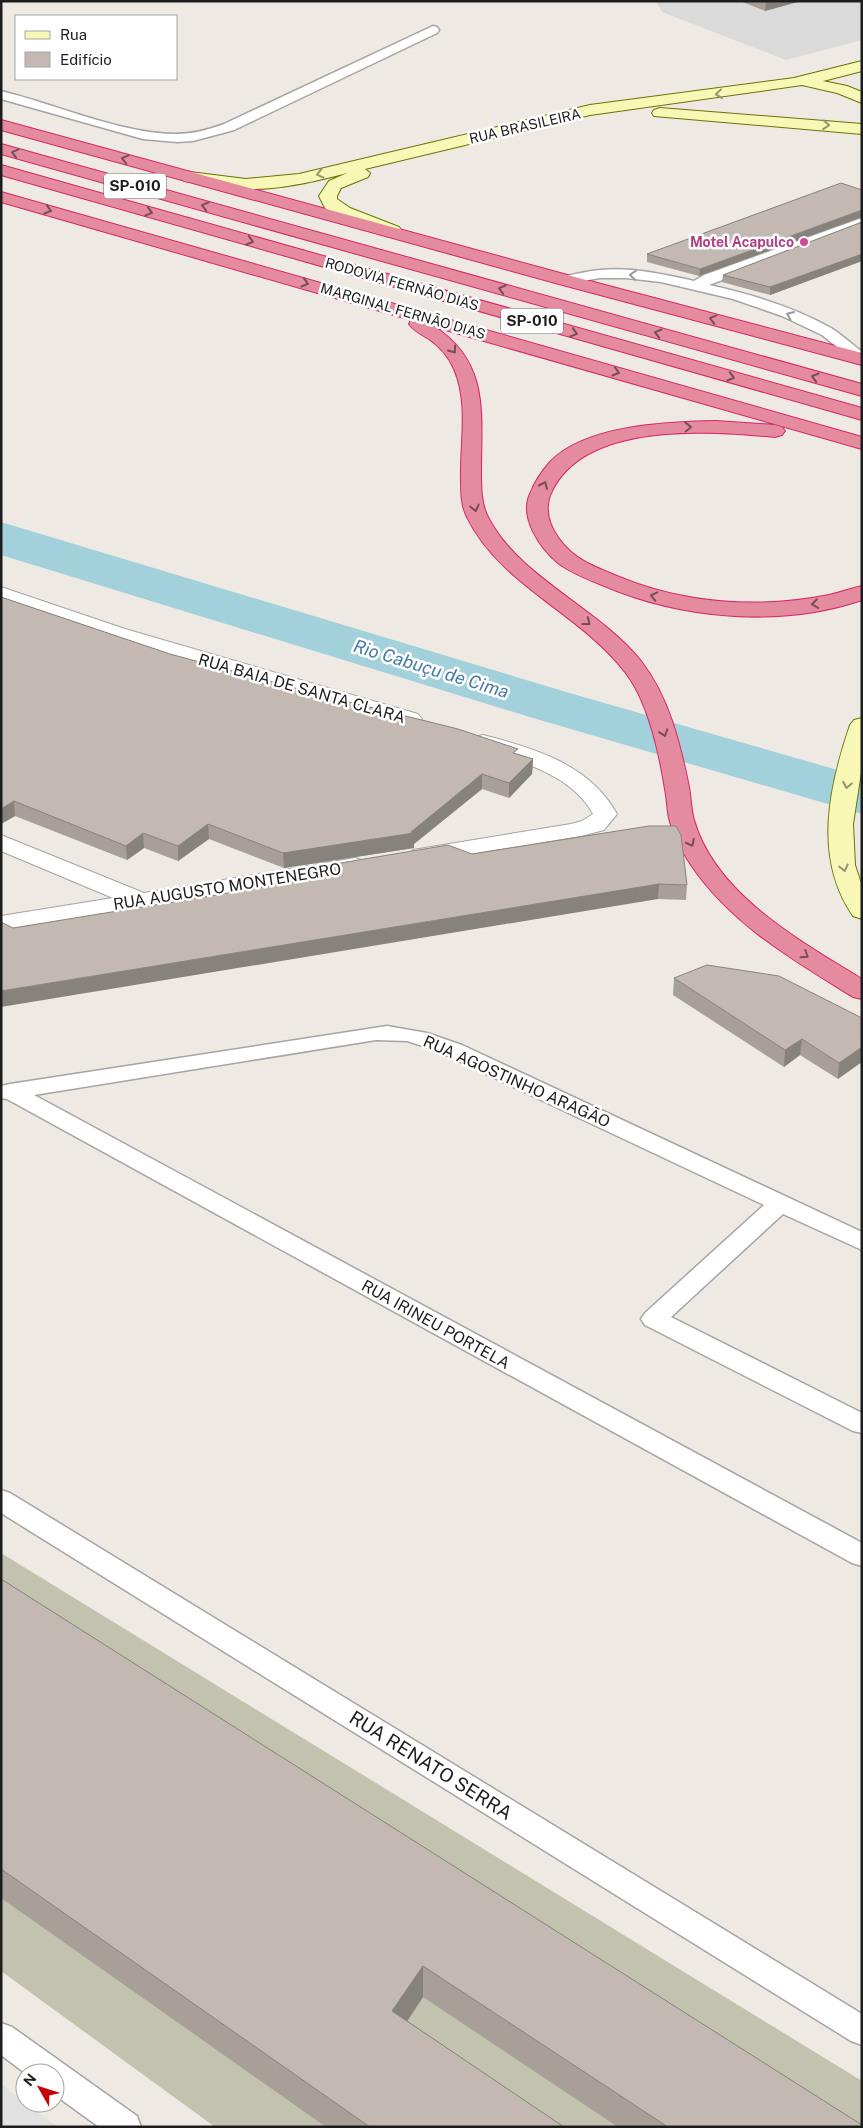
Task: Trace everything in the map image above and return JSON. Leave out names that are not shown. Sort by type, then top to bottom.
[{"type":"highway","name":"SP-010","points":[[1,125],[564,280],[861,359]]},
{"type":"highway","name":"RODOVIA FERNÃO DIAS","points":[[1,149],[862,390]]},
{"type":"highway","name":"RODOVIA FERNÃO DIAS","points":[[1,170],[862,414]]},
{"type":"highway","name":"MARGINAL FERNÃO DIAS","points":[[1,197],[384,305],[862,444]]},
{"type":"highway","points":[[269,223],[564,280]]},
{"type":"highway","points":[[384,305],[432,331],[449,344],[461,362],[470,387],[472,413],[471,484],[476,514],[484,528],[504,554],[622,652],[647,687],[666,740],[682,820],[689,839],[707,872],[724,892],[751,916],[795,948],[862,991]]},
{"type":"highway","points":[[862,444],[745,428],[671,427],[648,430],[608,439],[581,450],[557,466],[546,479],[536,505],[541,526],[560,554],[584,570],[614,584],[640,593],[692,604],[744,609],[789,608],[826,603],[862,592]]},
{"type":"main road","name":"RUA BRASILEIRA","points":[[188,177],[252,184],[277,183],[340,170],[588,111],[768,88],[862,66]]},
{"type":"main road","points":[[800,82],[834,88],[862,98]]},
{"type":"main road","points":[[768,88],[759,93],[756,100],[757,106],[769,115],[789,122]]},
{"type":"main road","name":"RUA BRASILEIRA","points":[[400,234],[336,209],[329,201],[328,196],[331,190],[343,181],[370,171],[583,118],[604,115],[668,113],[862,129]]},
{"type":"main road","points":[[862,725],[854,748],[840,821],[842,856],[848,883],[862,911]]},
{"type":"street","name":"RUA BAIA DE SANTA CLARA","points":[[1,593],[116,634],[429,725]]},
{"type":"street","points":[[404,858],[571,831],[592,826],[601,821],[604,814],[596,797],[574,780],[550,767],[504,748],[466,737]]},
{"type":"street","points":[[1,842],[139,900]]},
{"type":"street","name":"RUA AUGUSTO MONTENEGRO","points":[[1,924],[374,863]]},
{"type":"lane","points":[[1,95],[144,136],[182,139],[212,135],[433,30]]},
{"type":"lane","points":[[696,286],[709,278],[862,222]]},
{"type":"lane","points":[[564,280],[600,274],[626,274],[661,278],[738,296],[787,313],[827,332],[861,359]]},
{"type":"lane","name":"RUA AGOSTINHO ARAGÃO","points":[[6,1092],[354,1036],[393,1032],[417,1036],[488,1065],[862,1242]]},
{"type":"lane","name":"RUA IRINEU PORTELA","points":[[6,1092],[862,1556]]},
{"type":"lane","points":[[781,1203],[654,1319],[862,1424]]},
{"type":"lane","name":"RUA RENATO SERRA","points":[[1,1500],[862,2031]]},
{"type":"lane","points":[[1,2037],[37,2063]]},
{"type":"lane","points":[[65,2083],[125,2127]]},
{"type":"shaded area","points":[[656,1],[862,1],[862,40],[786,60],[662,12]]},
{"type":"shaded area","points":[[1,1553],[862,2081],[862,2127],[215,2127],[1,1971]]},
{"type":"shaded area","points":[[1,2084],[15,2095],[15,2113],[39,2113],[58,2127],[1,2127]]},
{"type":"building","points":[[841,183],[862,190],[862,210],[700,269],[647,254]]},
{"type":"building","points":[[862,222],[862,254],[770,287],[723,275]]},
{"type":"building","points":[[1,597],[170,654],[321,695],[458,729],[518,749],[513,753],[533,759],[509,783],[482,774],[411,832],[414,833],[283,853],[208,824],[178,846],[143,833],[126,846],[14,801],[1,809]]},
{"type":"building","points":[[649,826],[676,826],[681,835],[687,885],[659,884],[1,991],[1,922],[13,928],[339,875],[317,867],[448,845],[472,854]]},
{"type":"building","points":[[707,965],[779,976],[862,1018],[862,1047],[839,1063],[802,1039],[785,1050],[674,978]]},
{"type":"building","points":[[1,1579],[862,2125],[862,2127],[668,2127],[423,1966],[392,2011],[564,2127],[370,2127],[1,1869]]},
{"type":"waterway","name":"Rio Cabuçu de Cima","points":[[1,538],[553,706],[862,796]]},
{"type":"place","name":"Motel Acapulco","points":[[804,242]]}]
